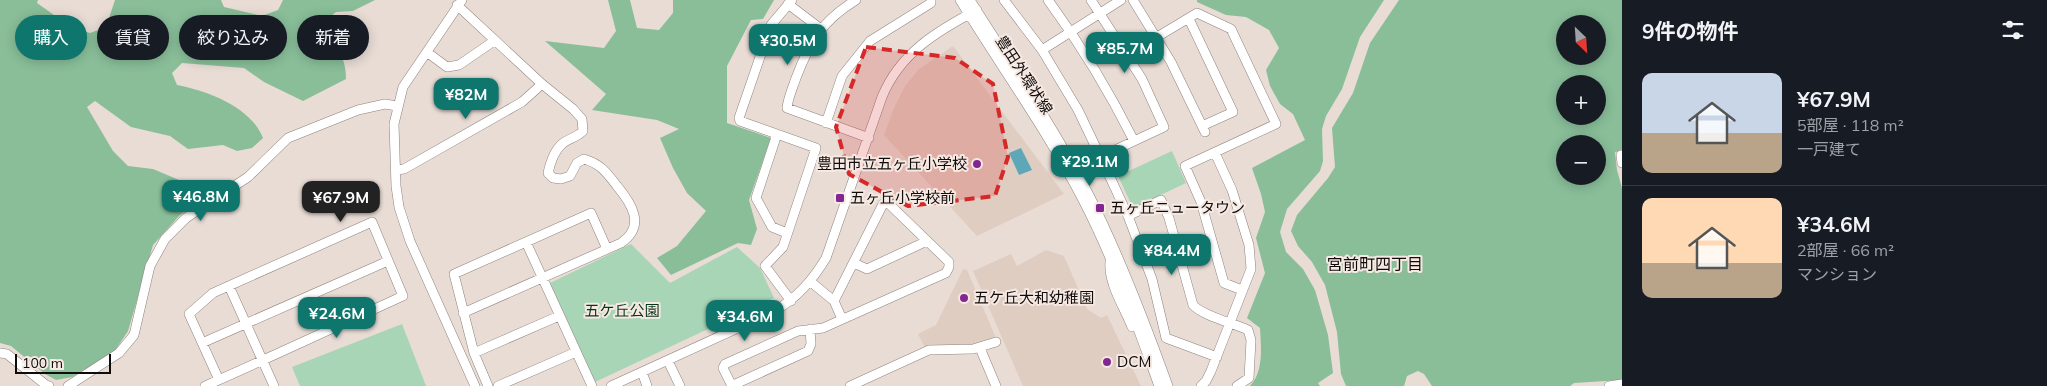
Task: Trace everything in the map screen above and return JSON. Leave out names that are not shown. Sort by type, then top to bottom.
[{"type":"street","points":[[856,0],[846,6],[821,29],[806,52],[787,106],[788,109],[869,138]]},
{"type":"street","points":[[826,123],[842,76],[870,41],[930,3],[931,0]]},
{"type":"street","name":"豊田外環状線","points":[[960,0],[972,12],[1065,151],[1090,197],[1123,268],[1168,386]]},
{"type":"street","name":"豊田外環状線","points":[[970,0],[972,12],[1083,200],[1110,257],[1159,386]]},
{"type":"street","points":[[1004,0],[1042,50],[1078,110],[1128,216],[1152,280],[1166,338],[1217,357]]},
{"type":"street","points":[[1048,0],[1071,31],[1111,95],[1134,141]]},
{"type":"street","points":[[1091,0],[1142,79],[1164,127],[1100,156]]},
{"type":"street","points":[[1042,50],[1121,0]]},
{"type":"street","points":[[1132,0],[1171,62],[1203,129],[1233,112],[1189,19]]},
{"type":"street","points":[[791,301],[765,266],[783,247],[816,148],[740,121],[739,118],[771,25],[790,2],[821,29]]},
{"type":"street","points":[[463,313],[629,238],[635,217],[631,203],[602,166],[584,159],[577,163],[570,176],[561,179],[553,178],[548,173],[554,156],[562,143],[576,138],[583,131],[582,119],[494,40],[460,3],[428,53],[403,87],[394,124],[399,207],[410,241],[475,386]]},
{"type":"street","points":[[611,386],[773,312],[791,301],[811,282],[826,258],[886,88],[899,66],[923,42],[972,12]]},
{"type":"street","points":[[1157,37],[1196,13],[1231,29],[1276,124],[1185,166],[1201,202],[1224,283],[1242,290]]},
{"type":"street","points":[[428,53],[447,67],[459,65],[494,40]]},
{"type":"street","points":[[396,170],[404,169],[522,102],[542,84]]},
{"type":"street","points":[[68,386],[119,353],[134,335],[150,266],[165,239],[186,218],[248,178],[288,138],[358,110],[385,104],[397,106]]},
{"type":"street","points":[[777,134],[756,198],[772,227],[787,233]]},
{"type":"street","points":[[1202,386],[1217,357],[1251,268],[1249,245],[1232,190],[1215,153]]},
{"type":"street","points":[[1128,216],[1161,200],[1169,218],[1192,304],[1198,311],[1248,330],[1252,340],[1248,378],[1237,386]]},
{"type":"street","points":[[810,329],[809,350],[731,386],[723,368],[725,364],[798,331],[810,329],[823,328],[946,273],[950,266],[928,241],[887,202],[883,204],[834,300]]},
{"type":"street","points":[[488,386],[474,353],[454,274],[591,213],[607,249]]},
{"type":"street","points":[[205,386],[219,380],[403,296],[372,222],[213,294],[189,314],[219,380]]},
{"type":"street","points":[[854,263],[867,269],[928,241]]},
{"type":"street","points":[[526,242],[592,386]]},
{"type":"street","points":[[202,343],[388,260]]},
{"type":"street","points":[[811,282],[834,300],[842,319]]},
{"type":"street","points":[[229,286],[274,386]]},
{"type":"street","points":[[474,353],[559,316]]},
{"type":"street","points":[[855,385],[929,350],[980,348],[996,342]]},
{"type":"street","points":[[980,348],[996,386]]},
{"type":"street","points":[[498,386],[576,352]]},
{"type":"street","points":[[0,353],[8,354],[49,386]]},
{"type":"street","points":[[668,360],[680,386]]},
{"type":"street","points":[[642,372],[647,386]]},
{"type":"street","points":[[1608,386],[1622,384]]},
{"type":"highlighted area","points":[[866,47],[955,58],[993,84],[1008,157],[995,196],[908,206],[849,174],[836,127]]},
{"type":"shaded area","name":"豊田市立五ヶ丘小学校","points":[[953,46],[1064,194],[977,236],[884,135],[905,86],[919,69]]},
{"type":"shaded area","points":[[1046,250],[1064,256],[1087,309],[1101,318],[1107,315],[1141,386],[1023,386],[973,271],[1011,254],[1017,266]]},
{"type":"shaded area","name":"五ケ丘大和幼稚園","points":[[963,269],[967,270],[996,338],[977,346],[925,348],[918,334],[936,325]]},
{"type":"green space","points":[[0,0],[38,0],[37,3],[54,15],[15,15],[15,60],[87,60],[87,32],[97,30],[97,60],[169,60],[169,15],[110,15],[115,0],[221,0],[224,7],[258,15],[179,15],[179,60],[287,60],[287,15],[265,15],[278,10],[283,0],[375,0],[353,11],[336,12],[332,15],[297,15],[297,60],[342,60],[346,79],[303,101],[264,82],[244,68],[182,63],[172,73],[177,85],[215,96],[239,109],[249,117],[263,138],[252,148],[237,151],[223,145],[188,149],[170,136],[131,127],[95,101],[87,107],[113,151],[128,166],[153,169],[179,180],[197,201],[180,215],[153,245],[128,331],[114,352],[72,377],[56,380],[45,374],[11,346],[0,343]]},
{"type":"green space","points":[[608,0],[630,0],[637,28],[659,30],[673,13],[673,0],[774,0],[763,19],[751,20],[727,66],[727,123],[771,138],[749,200],[757,229],[751,245],[738,243],[671,275],[657,258],[677,246],[706,211],[687,193],[673,168],[660,138],[679,129],[657,120],[592,110],[606,94],[545,41],[604,48],[616,31]]},
{"type":"green space","points":[[1197,0],[1384,0],[1360,37],[1342,89],[1326,116],[1322,129],[1323,161],[1320,171],[1287,209],[1280,232],[1286,252],[1303,269],[1315,290],[1328,335],[1333,373],[1318,383],[1320,386],[1250,386],[1260,366],[1261,343],[1260,328],[1247,318],[1265,273],[1256,238],[1265,212],[1252,168],[1305,140],[1293,114],[1280,104],[1270,86],[1266,70],[1279,48],[1269,30],[1246,17],[1226,15],[1197,2]]},
{"type":"green space","points":[[1399,0],[1622,0],[1622,151],[1615,152],[1622,188],[1622,380],[1574,383],[1570,386],[1432,386],[1424,374],[1418,371],[1407,376],[1404,386],[1346,386],[1341,374],[1337,332],[1325,285],[1312,262],[1298,246],[1291,231],[1297,215],[1335,167],[1332,128],[1353,93],[1370,43]]},
{"type":"green space","points":[[1172,151],[1186,183],[1133,208],[1118,176]]},
{"type":"green space","name":"五ケ丘公園","points":[[631,244],[670,283],[737,247],[760,268],[774,298],[595,382],[550,283]]},
{"type":"green space","points":[[402,324],[426,386],[300,386],[292,367]]},
{"type":"water","points":[[1021,148],[1032,170],[1019,175],[1009,153]]},
{"type":"place","name":"豊田市立五ヶ丘小学校","points":[[977,164]]},
{"type":"place","name":"五ヶ丘小学校前","points":[[840,198]]},
{"type":"place","name":"五ヶ丘ニュータウン","points":[[1100,208]]},
{"type":"place","name":"五ケ丘大和幼稚園","points":[[964,298]]},
{"type":"place","name":"DCM","points":[[1107,362]]},
{"type":"district","name":"宮前町四丁目","points":[[1375,264]]}]
